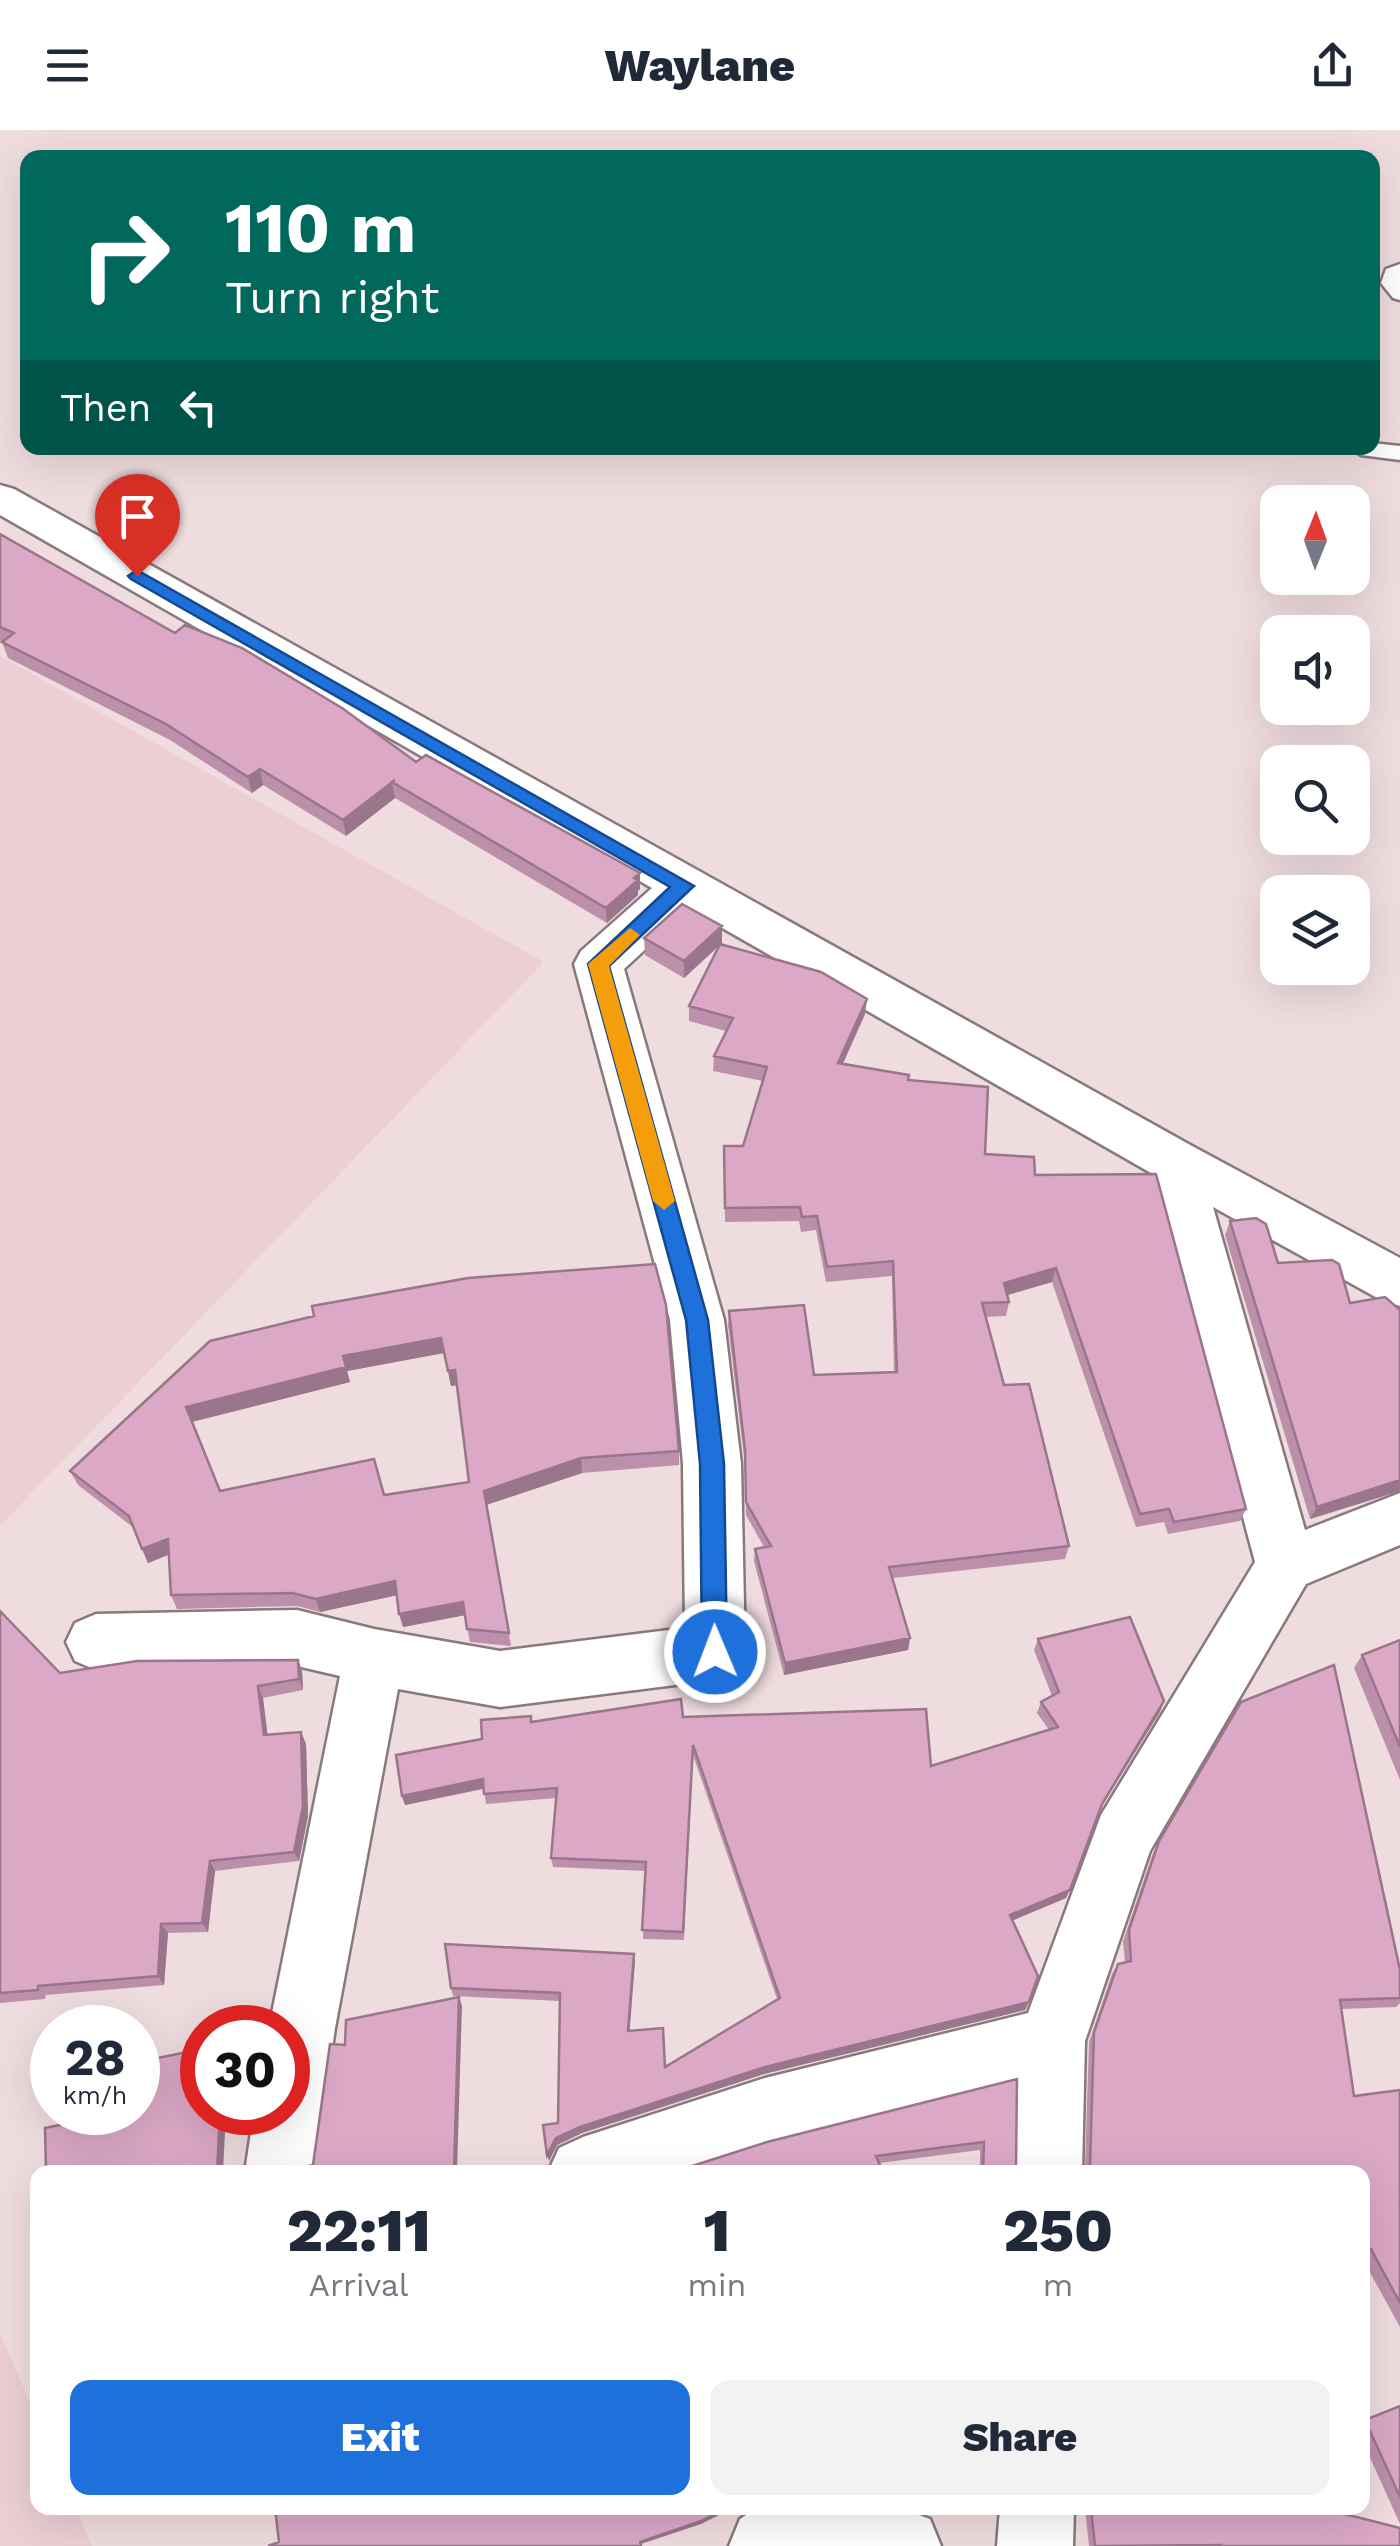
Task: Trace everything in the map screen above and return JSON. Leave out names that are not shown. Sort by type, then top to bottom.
[{"type":"street","points":[[0,498],[684,886],[1400,1284]]},
{"type":"street","points":[[96,1642],[297,1638],[374,1657],[500,1679],[715,1652],[712,1464],[697,1320],[598,964],[684,886]]},
{"type":"street","points":[[1174,1161],[1285,1565]]},
{"type":"street","points":[[1048,2165],[1052,2040],[1123,1837],[1285,1565],[1400,1519]]},
{"type":"street","points":[[280,2165],[302,2028],[374,1657]]},
{"type":"street","points":[[604,2165],[765,2112],[1052,2040]]},
{"type":"street","points":[[1035,2546],[1036,2515]]},
{"type":"street","points":[[767,2546],[804,2519],[903,2546]]},
{"type":"lane","points":[[1400,270],[1392,273],[1391,283],[1400,294]]},
{"type":"shaded area","points":[[0,656],[544,962],[0,1526]]},
{"type":"shaded area","points":[[0,2333],[30,2403],[30,2515],[79,2515],[92,2546],[0,2546]]},
{"type":"building","points":[[0,534],[175,633],[185,625],[242,648],[342,708],[416,762],[426,755],[640,873],[634,878],[638,880],[606,908],[392,782],[343,820],[260,769],[248,777],[166,724],[2,642],[14,633],[0,627]]},
{"type":"building","points":[[682,904],[722,926],[684,961],[644,938]]},
{"type":"building","points":[[720,944],[821,972],[867,999],[838,1063],[909,1075],[908,1080],[988,1087],[985,1154],[1034,1157],[1035,1175],[1156,1174],[1246,1509],[1174,1522],[1169,1509],[1140,1514],[1056,1268],[1004,1283],[1009,1302],[982,1303],[1004,1385],[1029,1384],[1069,1546],[889,1567],[910,1638],[785,1663],[755,1549],[771,1546],[746,1502],[745,1450],[729,1311],[804,1305],[814,1375],[897,1372],[893,1261],[827,1267],[817,1216],[802,1217],[800,1207],[725,1208],[724,1146],[743,1146],[767,1067],[714,1056],[733,1018],[689,1006]]},
{"type":"building","points":[[1256,1218],[1266,1224],[1278,1263],[1332,1260],[1339,1264],[1350,1303],[1385,1297],[1400,1310],[1400,1480],[1317,1507],[1230,1221]]},
{"type":"building","points":[[655,1264],[666,1305],[679,1451],[581,1458],[484,1491],[509,1633],[467,1629],[463,1602],[399,1614],[395,1581],[316,1599],[292,1593],[171,1595],[168,1539],[142,1549],[129,1516],[70,1471],[210,1341],[314,1316],[312,1306],[468,1278]],"holes":[[[441,1338],[448,1371],[455,1370],[469,1482],[384,1495],[374,1459],[220,1491],[186,1407],[346,1367],[343,1356]]]},
{"type":"building","points":[[0,1611],[60,1673],[137,1661],[298,1660],[299,1679],[258,1686],[264,1735],[301,1732],[303,1806],[294,1852],[210,1861],[202,1923],[161,1924],[158,1976],[0,1993]]},
{"type":"building","points":[[1130,1617],[1164,1701],[1102,1804],[1070,1890],[1010,1915],[1038,1976],[1029,2002],[765,2067],[580,2127],[556,2138],[547,2155],[543,2125],[558,2123],[560,1993],[451,1988],[445,1944],[634,1954],[628,2031],[663,2028],[665,2067],[780,1998],[693,1745],[683,1932],[642,1930],[646,1862],[551,1858],[557,1788],[484,1794],[483,1779],[402,1796],[396,1755],[482,1739],[481,1720],[531,1716],[531,1722],[681,1699],[683,1717],[926,1709],[931,1766],[1058,1727],[1041,1702],[1059,1692],[1038,1639]]},
{"type":"building","points":[[1400,1640],[1400,1747],[1362,1655]]},
{"type":"building","points":[[1334,1665],[1400,1970],[1400,1998],[1340,2000],[1354,2096],[1400,2090],[1400,2303],[1370,2249],[1370,2165],[1090,2165],[1094,2032],[1118,1964],[1131,1961],[1129,1930],[1159,1841],[1241,1702]]},
{"type":"building","points":[[459,1997],[454,2165],[313,2165],[330,2044],[345,2045],[346,2020]]},
{"type":"building","points":[[180,2053],[180,2135],[219,2135],[217,2165],[46,2165],[45,2135],[160,2135],[160,2058]]},
{"type":"building","points":[[1017,2079],[1016,2165],[983,2165],[984,2142],[876,2156],[880,2165],[695,2165],[767,2142]]},
{"type":"building","points":[[1400,2406],[1400,2497],[1370,2431],[1370,2418]]},
{"type":"building","points":[[276,2515],[713,2515],[640,2542],[641,2546],[268,2546],[279,2542]]},
{"type":"building","points":[[1092,2515],[1349,2515],[1400,2528],[1400,2546],[1095,2546]]},
{"type":"slow traffic","points":[[630,935],[598,964],[664,1201]]},
{"type":"route","points":[[137,576],[684,886],[598,964],[697,1320],[712,1464],[715,1652]]}]
